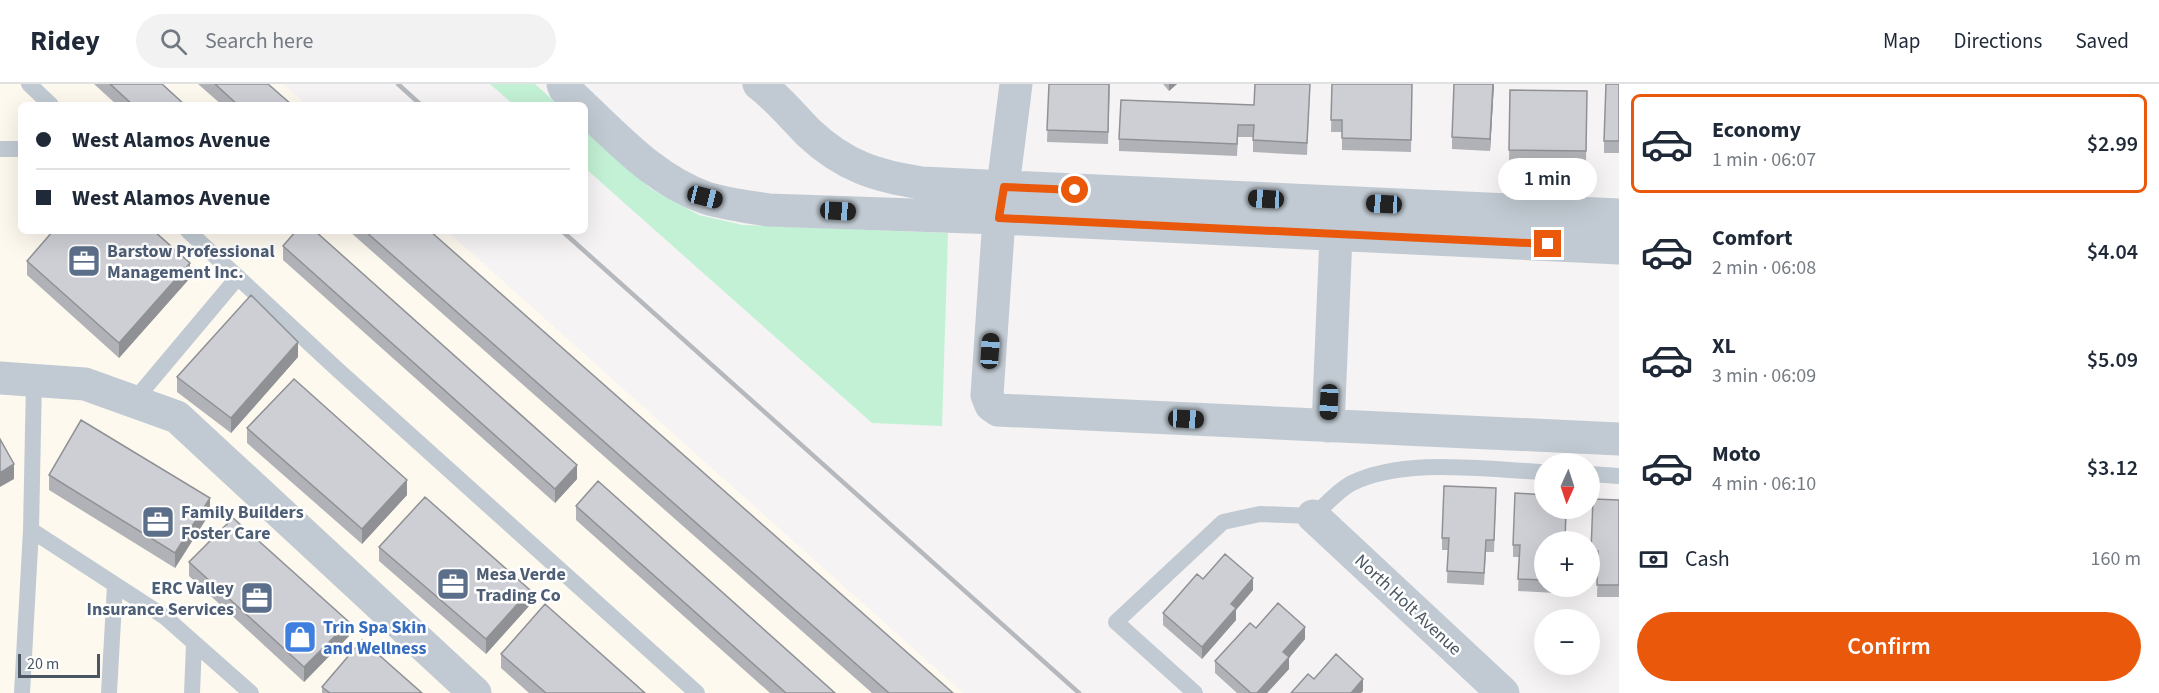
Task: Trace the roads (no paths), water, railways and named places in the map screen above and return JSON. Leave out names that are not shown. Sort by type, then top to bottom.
[{"type":"street","points":[[563,84],[580,102]]},
{"type":"street","points":[[759,84],[778,98],[810,134],[851,164],[886,178],[922,183],[1001,203],[1336,234],[1619,248]]},
{"type":"street","points":[[1016,84],[1001,203],[987,395],[991,405],[998,410],[1619,439]]},
{"type":"street","points":[[588,110],[643,162],[668,179],[705,197],[740,206],[769,210],[838,211],[1001,203],[1337,202],[1619,215]]},
{"type":"street","points":[[838,211],[851,164]]},
{"type":"street","points":[[1328,426],[1337,202]]},
{"type":"street","points":[[0,378],[85,384],[177,417],[475,693]]},
{"type":"street","name":"North Holt Avenue","points":[[1313,516],[1503,693]]},
{"type":"lane","points":[[28,84],[48,102]]},
{"type":"lane","points":[[0,149],[18,149]]},
{"type":"lane","points":[[191,234],[697,693]]},
{"type":"lane","points":[[133,402],[238,278]]},
{"type":"lane","points":[[22,693],[31,530],[34,380]]},
{"type":"lane","points":[[1195,693],[1116,622],[1223,522],[1260,514],[1313,516],[1350,484],[1413,466],[1534,472]]},
{"type":"lane","points":[[1600,475],[1619,476]]},
{"type":"lane","points":[[31,530],[165,617],[250,693]]},
{"type":"lane","points":[[109,693],[115,585]]},
{"type":"lane","points":[[192,693],[194,644]]},
{"type":"railway","points":[[398,84],[418,102]]},
{"type":"railway","points":[[565,234],[1079,693]]},
{"type":"place","name":"Barstow Professional Management Inc.","points":[[84,261]]},
{"type":"place","name":"Family Builders Foster Care","points":[[158,522]]},
{"type":"place","name":"Mesa Verde Trading Co","points":[[453,584]]},
{"type":"place","name":"ERC Valley Insurance Services","points":[[257,598]]},
{"type":"place","name":"Trin Spa Skin and Wellness","points":[[300,637]]}]
